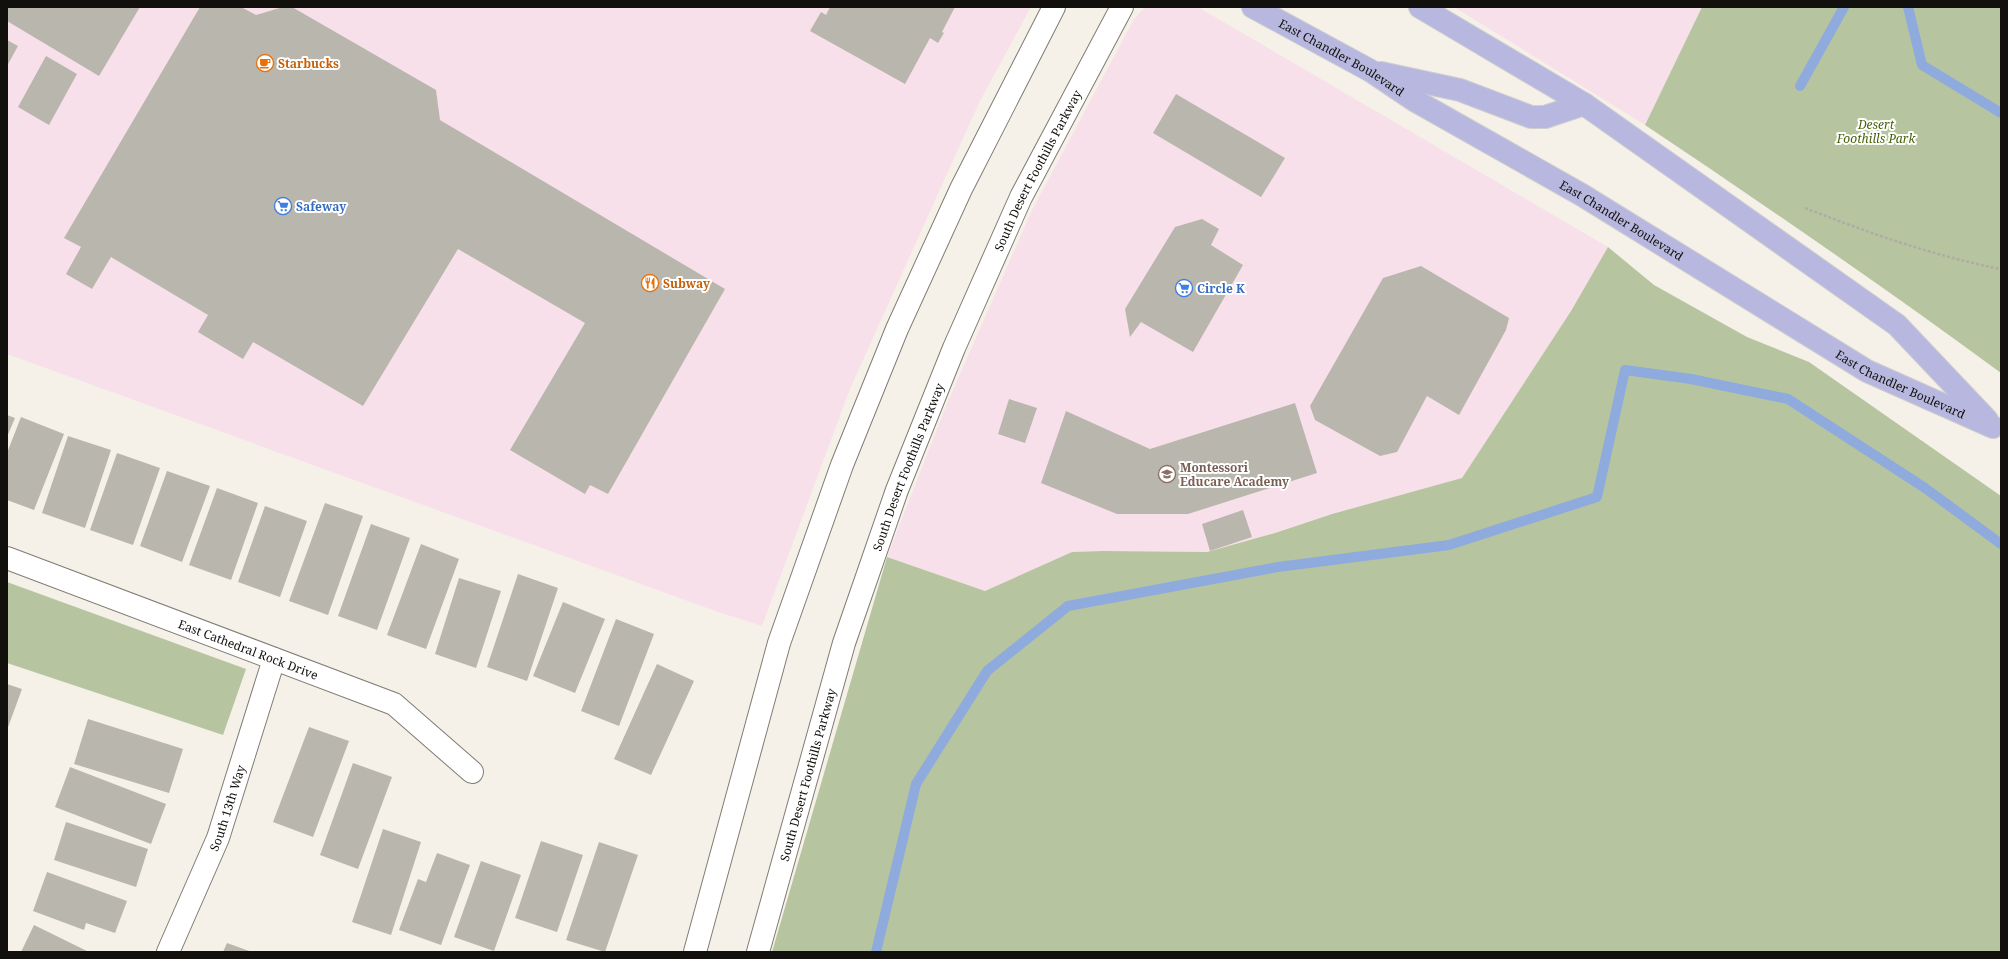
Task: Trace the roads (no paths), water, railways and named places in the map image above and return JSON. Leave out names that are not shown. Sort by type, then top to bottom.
[{"type":"main road","name":"East Chandler Boulevard","points":[[1254,7],[1370,71],[1414,100],[1582,195],[1867,371],[1997,430]]},
{"type":"main road","name":"East Chandler Boulevard","points":[[1420,7],[1584,104],[1898,325],[1997,430]]},
{"type":"main road","points":[[1370,71],[1460,90],[1531,117],[1545,117],[1584,104]]},
{"type":"street","points":[[695,952],[779,643],[842,465],[897,329],[957,196],[1054,7]]},
{"type":"street","name":"South Desert Foothills Parkway","points":[[758,952],[844,643],[897,490],[954,348],[1021,197],[1122,7]]},
{"type":"street","name":"East Cathedral Rock Drive","points":[[7,558],[394,704],[472,772]]},
{"type":"street","name":"South 13th Way","points":[[168,952],[218,838],[274,659]]},
{"type":"waterway","points":[[1800,86],[1844,7]]},
{"type":"waterway","points":[[1908,7],[1922,65],[2001,113]]},
{"type":"waterway","points":[[876,952],[916,784],[987,671],[1068,606],[1278,567],[1449,545],[1597,497],[1625,370],[1691,379],[1788,399],[1925,488],[2001,544]]},
{"type":"place","name":"Starbucks","points":[[265,63]]},
{"type":"place","name":"Safeway","points":[[283,206]]},
{"type":"place","name":"Subway","points":[[650,283]]},
{"type":"place","name":"Circle K","points":[[1184,288]]},
{"type":"place","name":"Montessori Educare Academy","points":[[1167,474]]},
{"type":"park label","name":"Desert Foothills Park","points":[[1876,131]]}]
